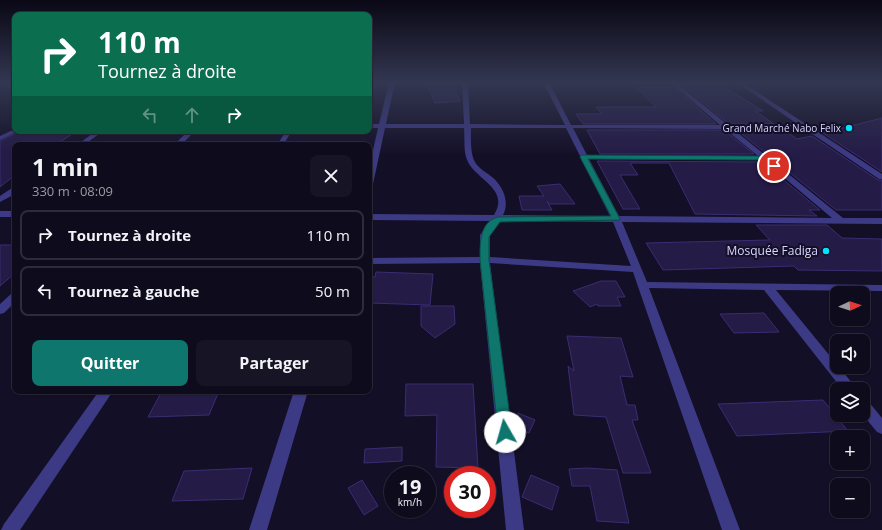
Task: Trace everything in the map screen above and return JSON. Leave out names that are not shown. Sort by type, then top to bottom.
[{"type":"street","points":[[372,166],[386,107]]},
{"type":"street","points":[[466,107],[471,164],[481,175],[496,185],[500,192],[502,202],[498,219],[484,237],[485,260],[515,530]]},
{"type":"street","points":[[559,107],[616,219],[644,285],[731,530]]},
{"type":"street","points":[[701,107],[840,220]]},
{"type":"street","points":[[776,107],[882,177]]},
{"type":"street","points":[[372,126],[805,126]]},
{"type":"street","points":[[0,138],[12,132]]},
{"type":"street","points":[[84,142],[96,134]]},
{"type":"street","points":[[180,142],[189,134]]},
{"type":"street","points":[[584,157],[765,158]]},
{"type":"street","points":[[0,200],[12,192]]},
{"type":"street","points":[[0,214],[12,214]]},
{"type":"street","points":[[372,217],[498,219],[882,220]]},
{"type":"street","points":[[372,261],[485,260],[637,269]]},
{"type":"street","points":[[644,285],[882,288]]},
{"type":"street","points":[[768,287],[844,382]]},
{"type":"street","points":[[0,310],[12,299]]},
{"type":"street","points":[[10,530],[104,394]]},
{"type":"street","points":[[258,530],[300,394]]},
{"type":"street","points":[[870,413],[882,428]]},
{"type":"building","points":[[596,107],[696,107],[716,124],[583,124],[576,114],[602,114]]},
{"type":"building","points":[[708,107],[756,107],[763,111],[755,111],[774,124],[729,124]]},
{"type":"building","points":[[882,118],[882,172],[823,133]]},
{"type":"building","points":[[587,130],[724,130],[754,154],[600,154]]},
{"type":"building","points":[[737,130],[784,130],[797,139],[812,136],[878,180],[882,180],[882,210],[836,210]]},
{"type":"building","points":[[14,134],[72,134],[60,142],[12,142],[12,177],[0,187],[0,141]]},
{"type":"building","points":[[597,161],[762,162],[820,210],[809,210],[817,216],[695,214],[669,163],[630,163],[638,175],[620,175],[640,209],[623,209]]},
{"type":"building","points":[[560,184],[575,204],[549,204],[547,201],[552,210],[522,210],[519,196],[544,196],[537,186]]},
{"type":"building","points":[[756,225],[827,225],[842,238],[882,239],[882,271],[798,270],[794,266],[663,270],[646,243],[770,240]]},
{"type":"building","points":[[0,245],[12,245],[12,276],[0,286]]},
{"type":"building","points":[[376,272],[433,274],[430,305],[372,303],[372,277],[375,277]]},
{"type":"building","points":[[601,281],[616,281],[625,297],[617,297],[621,306],[598,306],[597,304],[590,307],[573,291]]},
{"type":"building","points":[[421,306],[454,306],[455,324],[435,338],[421,326]]},
{"type":"building","points":[[764,313],[779,332],[734,333],[720,314]]},
{"type":"building","points":[[567,336],[621,338],[633,377],[620,376],[627,405],[635,405],[638,420],[632,420],[651,473],[623,473],[606,417],[574,415],[568,366],[574,371]]},
{"type":"building","points":[[406,384],[473,384],[478,466],[436,467],[437,415],[405,416]]},
{"type":"building","points":[[160,394],[218,394],[209,415],[148,417]]},
{"type":"building","points":[[823,400],[830,409],[830,422],[841,422],[847,430],[737,436],[718,404]]},
{"type":"building","points":[[518,413],[535,420],[529,433],[512,426]]},
{"type":"building","points":[[402,447],[402,461],[364,463],[365,449]]},
{"type":"building","points":[[252,468],[243,499],[172,501],[184,471]]},
{"type":"building","points":[[587,468],[617,470],[629,523],[597,521],[590,486],[572,486],[569,469]]},
{"type":"building","points":[[531,475],[559,487],[552,510],[522,497]]},
{"type":"building","points":[[362,480],[378,506],[364,515],[348,488]]},
{"type":"place","name":"Grand Marché Nabo Felix","points":[[849,128]]},
{"type":"place","name":"Mosquée Fadiga","points":[[826,251]]},
{"type":"route","points":[[505,432],[485,260],[484,237],[498,219],[616,219],[584,157],[765,158],[774,166]]}]
